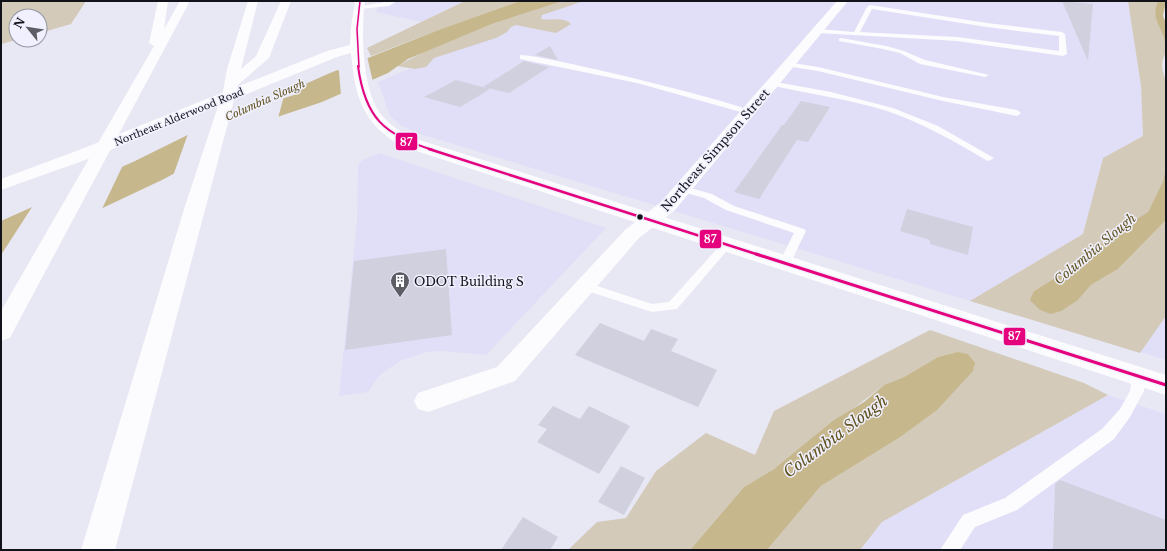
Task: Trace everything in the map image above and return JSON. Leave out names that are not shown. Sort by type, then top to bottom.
[{"type":"main road","points":[[152,60],[162,1]]},
{"type":"main road","points":[[1,332],[185,1]]},
{"type":"main road","points":[[98,550],[233,76],[252,1]]},
{"type":"main road","points":[[233,76],[262,58],[286,1]]},
{"type":"main road","name":"Northeast Simpson Street","points":[[428,401],[506,374],[632,234],[668,206],[843,1]]},
{"type":"main road","points":[[360,4],[356,18],[356,47],[367,103],[383,128],[407,142],[1166,385]]},
{"type":"main road","name":"Northeast Alderwood Road","points":[[1,185],[85,154],[332,54],[356,47]]},
{"type":"lane","points":[[360,4],[389,4],[394,1]]},
{"type":"lane","points":[[816,33],[922,37],[994,42],[1063,54],[1062,34],[987,25],[870,7],[856,34]]},
{"type":"lane","points":[[816,33],[884,47],[902,52],[923,62],[985,75]]},
{"type":"lane","points":[[523,57],[625,78],[714,101],[748,112]]},
{"type":"lane","points":[[789,64],[818,69],[929,96],[1017,113]]},
{"type":"lane","points":[[773,83],[861,102],[926,123],[989,158]]},
{"type":"lane","points":[[683,189],[708,196],[730,208],[800,231],[786,263]]},
{"type":"lane","points":[[585,286],[652,308],[673,306],[726,244]]},
{"type":"lane","points":[[949,550],[969,521],[1011,504],[1108,434],[1125,413],[1137,391],[1138,376]]},
{"type":"shaded area","points":[[1,1],[86,1],[71,24],[48,31],[48,8],[8,8],[8,42],[1,44]]},
{"type":"shaded area","points":[[379,1],[465,1],[421,22],[376,12]]},
{"type":"shaded area","points":[[465,1],[520,1],[371,56],[367,48]]},
{"type":"shaded area","points":[[563,1],[584,1],[542,15],[541,19],[561,19],[571,24],[556,33],[516,25],[496,38],[434,58],[426,67],[415,69],[397,66],[424,52],[492,24]]},
{"type":"shaded area","points":[[583,1],[1128,1],[1141,86],[1143,136],[1103,158],[1083,234],[970,301],[417,133],[400,125],[390,116],[378,82],[524,20]]},
{"type":"shaded area","points":[[1128,1],[1158,1],[1155,11],[1164,38],[1166,53],[1162,63],[1163,74],[1166,80],[1166,167],[1163,181],[1148,212],[1120,229],[1071,268],[1034,291],[1078,300],[1091,285],[1118,269],[1166,220],[1166,316],[1140,353],[970,301],[1083,234],[1103,158],[1143,136],[1141,86]]},
{"type":"shaded area","points":[[379,153],[606,228],[486,355],[443,351],[427,352],[400,361],[388,369],[378,377],[368,392],[339,396],[357,221],[358,166],[361,161]]},
{"type":"shaded area","points":[[1166,316],[1166,360],[1140,352]]},
{"type":"shaded area","points":[[930,330],[1084,383],[1108,395],[882,522],[860,550],[767,550],[821,486],[899,438],[936,411],[957,352],[938,357],[904,377],[884,385],[774,469],[744,487],[690,550],[568,550],[597,522],[626,518],[656,471],[706,433],[755,455],[774,411]]},
{"type":"shaded area","points":[[1108,395],[1166,414],[1166,550],[860,550],[882,522]]},
{"type":"water","points":[[520,1],[563,1],[492,24],[408,59],[388,73],[322,102],[277,117],[164,179],[1,256],[1,221],[135,161],[222,118],[294,95],[303,85],[330,73],[441,29]]},
{"type":"water","points":[[1158,1],[1166,1],[1163,16],[1166,23],[1166,53],[1164,38],[1156,20],[1155,11]]},
{"type":"water","name":"Columbia Slough","points":[[1166,167],[1166,220],[1118,269],[1091,285],[1078,300],[1061,311],[1051,314],[1040,310],[1030,300],[1034,291],[1071,268],[1120,229],[1148,212],[1163,181]]},
{"type":"water","name":"Columbia Slough","points":[[957,352],[968,354],[975,363],[973,371],[936,411],[899,438],[821,486],[767,550],[690,550],[744,487],[774,469],[834,420],[864,402],[884,385],[904,377],[938,357]]},
{"type":"pier","points":[[367,56],[373,82],[341,96],[339,71],[336,69]]},
{"type":"pier","points":[[284,96],[278,118],[173,176],[189,131],[221,116]]},
{"type":"pier","points":[[124,163],[101,211],[1,258],[1,255],[34,204]]},
{"type":"building","points":[[1062,1],[1093,4],[1088,61]]},
{"type":"building","points":[[550,46],[558,60],[535,55]]},
{"type":"building","points":[[524,61],[549,67],[509,93],[483,87]]},
{"type":"building","points":[[456,80],[490,89],[460,107],[424,97]]},
{"type":"building","points":[[801,101],[830,107],[808,142],[797,140],[759,199],[734,192],[782,125],[784,125]]},
{"type":"building","points":[[907,209],[973,227],[968,255],[930,244],[930,240],[900,231]]},
{"type":"building","name":"ODOT Building S","points":[[446,249],[452,335],[345,350],[354,261]]},
{"type":"building","points":[[600,323],[644,341],[651,329],[678,339],[671,351],[717,370],[698,407],[575,355]]},
{"type":"building","points":[[553,406],[580,419],[589,406],[630,426],[599,474],[537,442],[547,429],[538,425]]},
{"type":"building","points":[[621,466],[645,478],[624,515],[598,502]]},
{"type":"building","points":[[1060,480],[1166,520],[1166,550],[1053,550],[1055,484]]},
{"type":"building","points":[[523,517],[558,537],[550,550],[501,550]]},
{"type":"transit line","name":"87","points":[[360,1],[357,44],[363,90],[368,104],[377,119],[397,137],[407,142],[1166,385]]},
{"type":"place","name":"ODOT Building S","points":[[400,298]]}]
